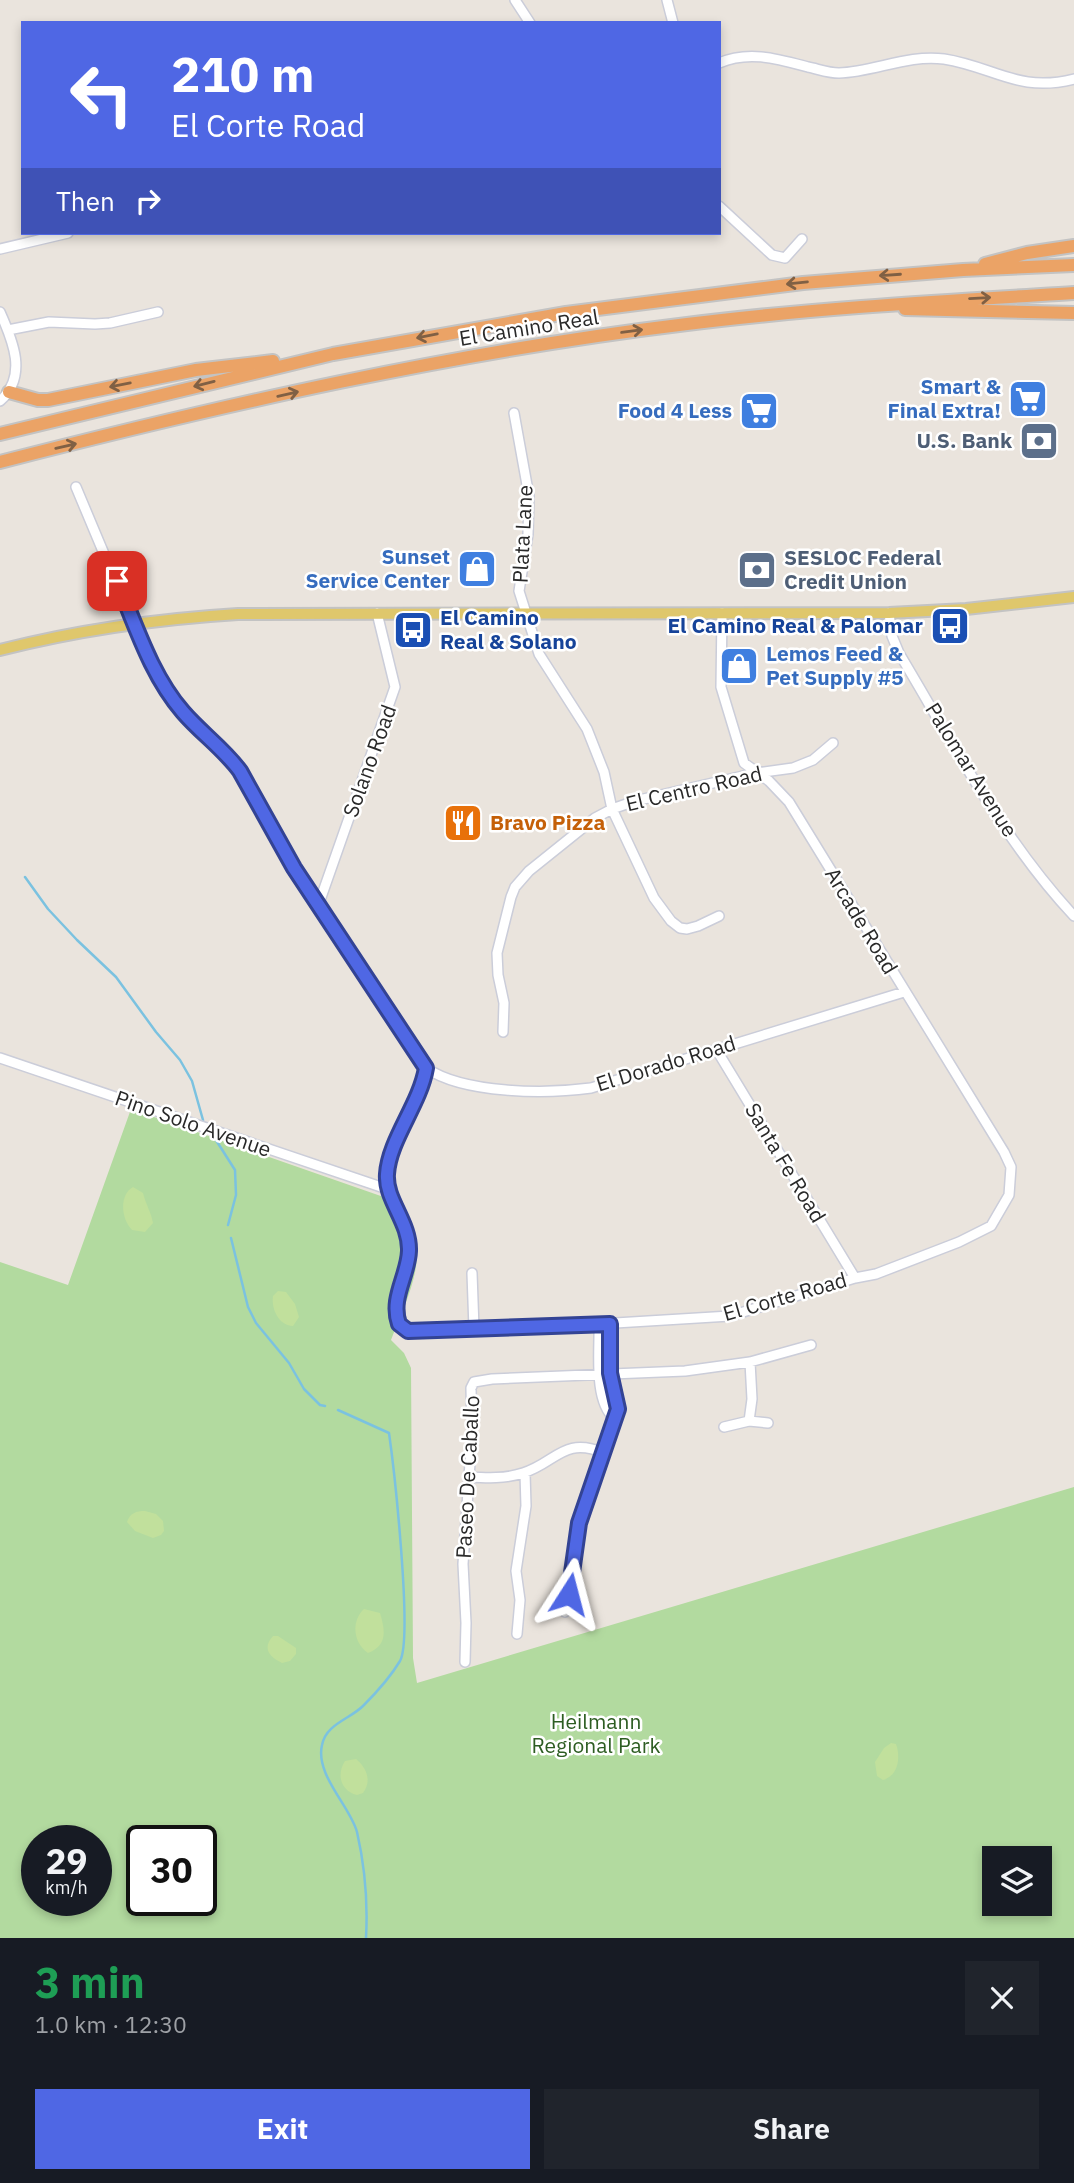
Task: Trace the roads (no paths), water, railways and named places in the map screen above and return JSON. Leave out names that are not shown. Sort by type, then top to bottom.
[{"type":"highway","points":[[963,270],[1027,253],[1074,246]]},
{"type":"highway","name":"El Camino Real","points":[[0,434],[333,354],[454,331],[663,299],[803,283],[963,270],[1074,265]]},
{"type":"highway","name":"El Camino Real","points":[[0,463],[273,397],[457,358],[674,326],[842,307],[1074,293]]},
{"type":"highway","points":[[842,307],[1074,313]]},
{"type":"highway","points":[[4,397],[48,400],[196,370],[333,354]]},
{"type":"main road","points":[[0,650],[134,623],[238,614],[888,613],[980,608],[1074,597]]},
{"type":"street","points":[[515,0],[529,21]]},
{"type":"street","points":[[667,0],[672,21]]},
{"type":"street","points":[[721,62],[749,55],[836,73],[855,72],[912,60],[941,59],[1035,84],[1074,79]]},
{"type":"street","points":[[721,208],[779,258],[785,258],[802,239]]},
{"type":"street","points":[[0,249],[60,235]]},
{"type":"street","points":[[0,312],[15,348],[16,372],[4,397]]},
{"type":"street","points":[[8,331],[49,322],[110,323],[158,312]]},
{"type":"street","name":"Plata Lane","points":[[514,413],[529,496],[528,534],[519,591],[539,654],[587,729],[597,752],[612,809],[647,886],[671,921],[680,928],[691,929],[719,916]]},
{"type":"street","points":[[76,487],[148,656],[169,693],[182,712],[235,765],[318,906],[426,1068],[420,1089],[389,1161],[387,1189]]},
{"type":"street","name":"Solano Road","points":[[318,906],[395,687],[377,613]]},
{"type":"street","name":"Arcade Road","points":[[722,613],[721,687],[744,763],[789,802],[1011,1167],[1009,1195],[991,1226]]},
{"type":"street","name":"Palomar Avenue","points":[[888,613],[892,636],[899,653],[1006,830],[1043,881],[1074,916]]},
{"type":"street","name":"El Centro Road","points":[[503,1032],[505,1003],[498,975],[497,953],[515,887],[529,871],[595,818],[612,809],[635,801],[803,764],[813,760],[833,743]]},
{"type":"street","name":"El Dorado Road","points":[[426,1068],[437,1076],[471,1086],[575,1090],[604,1085],[904,992]]},
{"type":"street","name":"Santa Fe Road","points":[[716,1049],[855,1278]]},
{"type":"street","name":"Pino Solo Avenue","points":[[0,1058],[387,1189]]},
{"type":"street","name":"El Corte Road","points":[[387,1189],[404,1223],[409,1243],[407,1264],[395,1305],[395,1313],[408,1331],[604,1324],[730,1316],[876,1274],[959,1242],[991,1226]]},
{"type":"street","points":[[472,1273],[474,1329]]},
{"type":"street","points":[[565,1612],[573,1575],[579,1523],[618,1409],[604,1324]]},
{"type":"street","points":[[604,1324],[598,1350],[599,1374],[608,1412],[614,1418]]},
{"type":"street","name":"Paseo De Caballo","points":[[465,1662],[463,1564],[472,1434],[471,1388],[474,1382],[685,1371],[750,1362],[811,1345]]},
{"type":"street","points":[[598,1350],[609,1350]]},
{"type":"street","points":[[749,1422],[752,1399],[750,1362]]},
{"type":"street","points":[[724,1427],[749,1422],[768,1423]]},
{"type":"street","points":[[468,1477],[494,1478],[525,1473],[554,1455],[570,1449],[590,1448],[604,1452]]},
{"type":"street","points":[[517,1634],[520,1600],[516,1572],[526,1506],[525,1473]]},
{"type":"waterway","points":[[25,877],[48,909],[116,977],[180,1060],[192,1081],[203,1120]]},
{"type":"waterway","points":[[214,1137],[235,1170],[236,1195],[228,1225]]},
{"type":"waterway","points":[[231,1238],[248,1307],[256,1323],[289,1363],[304,1389],[320,1405],[325,1406]]},
{"type":"waterway","points":[[338,1410],[389,1433],[404,1588],[403,1646],[400,1661],[358,1711],[328,1732],[322,1745],[321,1756],[328,1779],[357,1832],[365,1885],[366,1938]]},
{"type":"place","name":"Smart & Final Extra!","points":[[1028,399]]},
{"type":"place","name":"Food 4 Less","points":[[759,411]]},
{"type":"place","name":"U.S. Bank","points":[[1039,441]]},
{"type":"place","name":"Sunset Service Center","points":[[477,569]]},
{"type":"place","name":"SESLOC Federal Credit Union","points":[[757,570]]},
{"type":"place","name":"El Camino Real & Palomar","points":[[950,626]]},
{"type":"place","name":"El Camino Real & Solano","points":[[413,630]]},
{"type":"place","name":"Lemos Feed & Pet Supply #5","points":[[739,666]]},
{"type":"place","name":"Bravo Pizza","points":[[463,823]]},
{"type":"park label","name":"Heilmann Regional Park","points":[[596,1734]]}]
